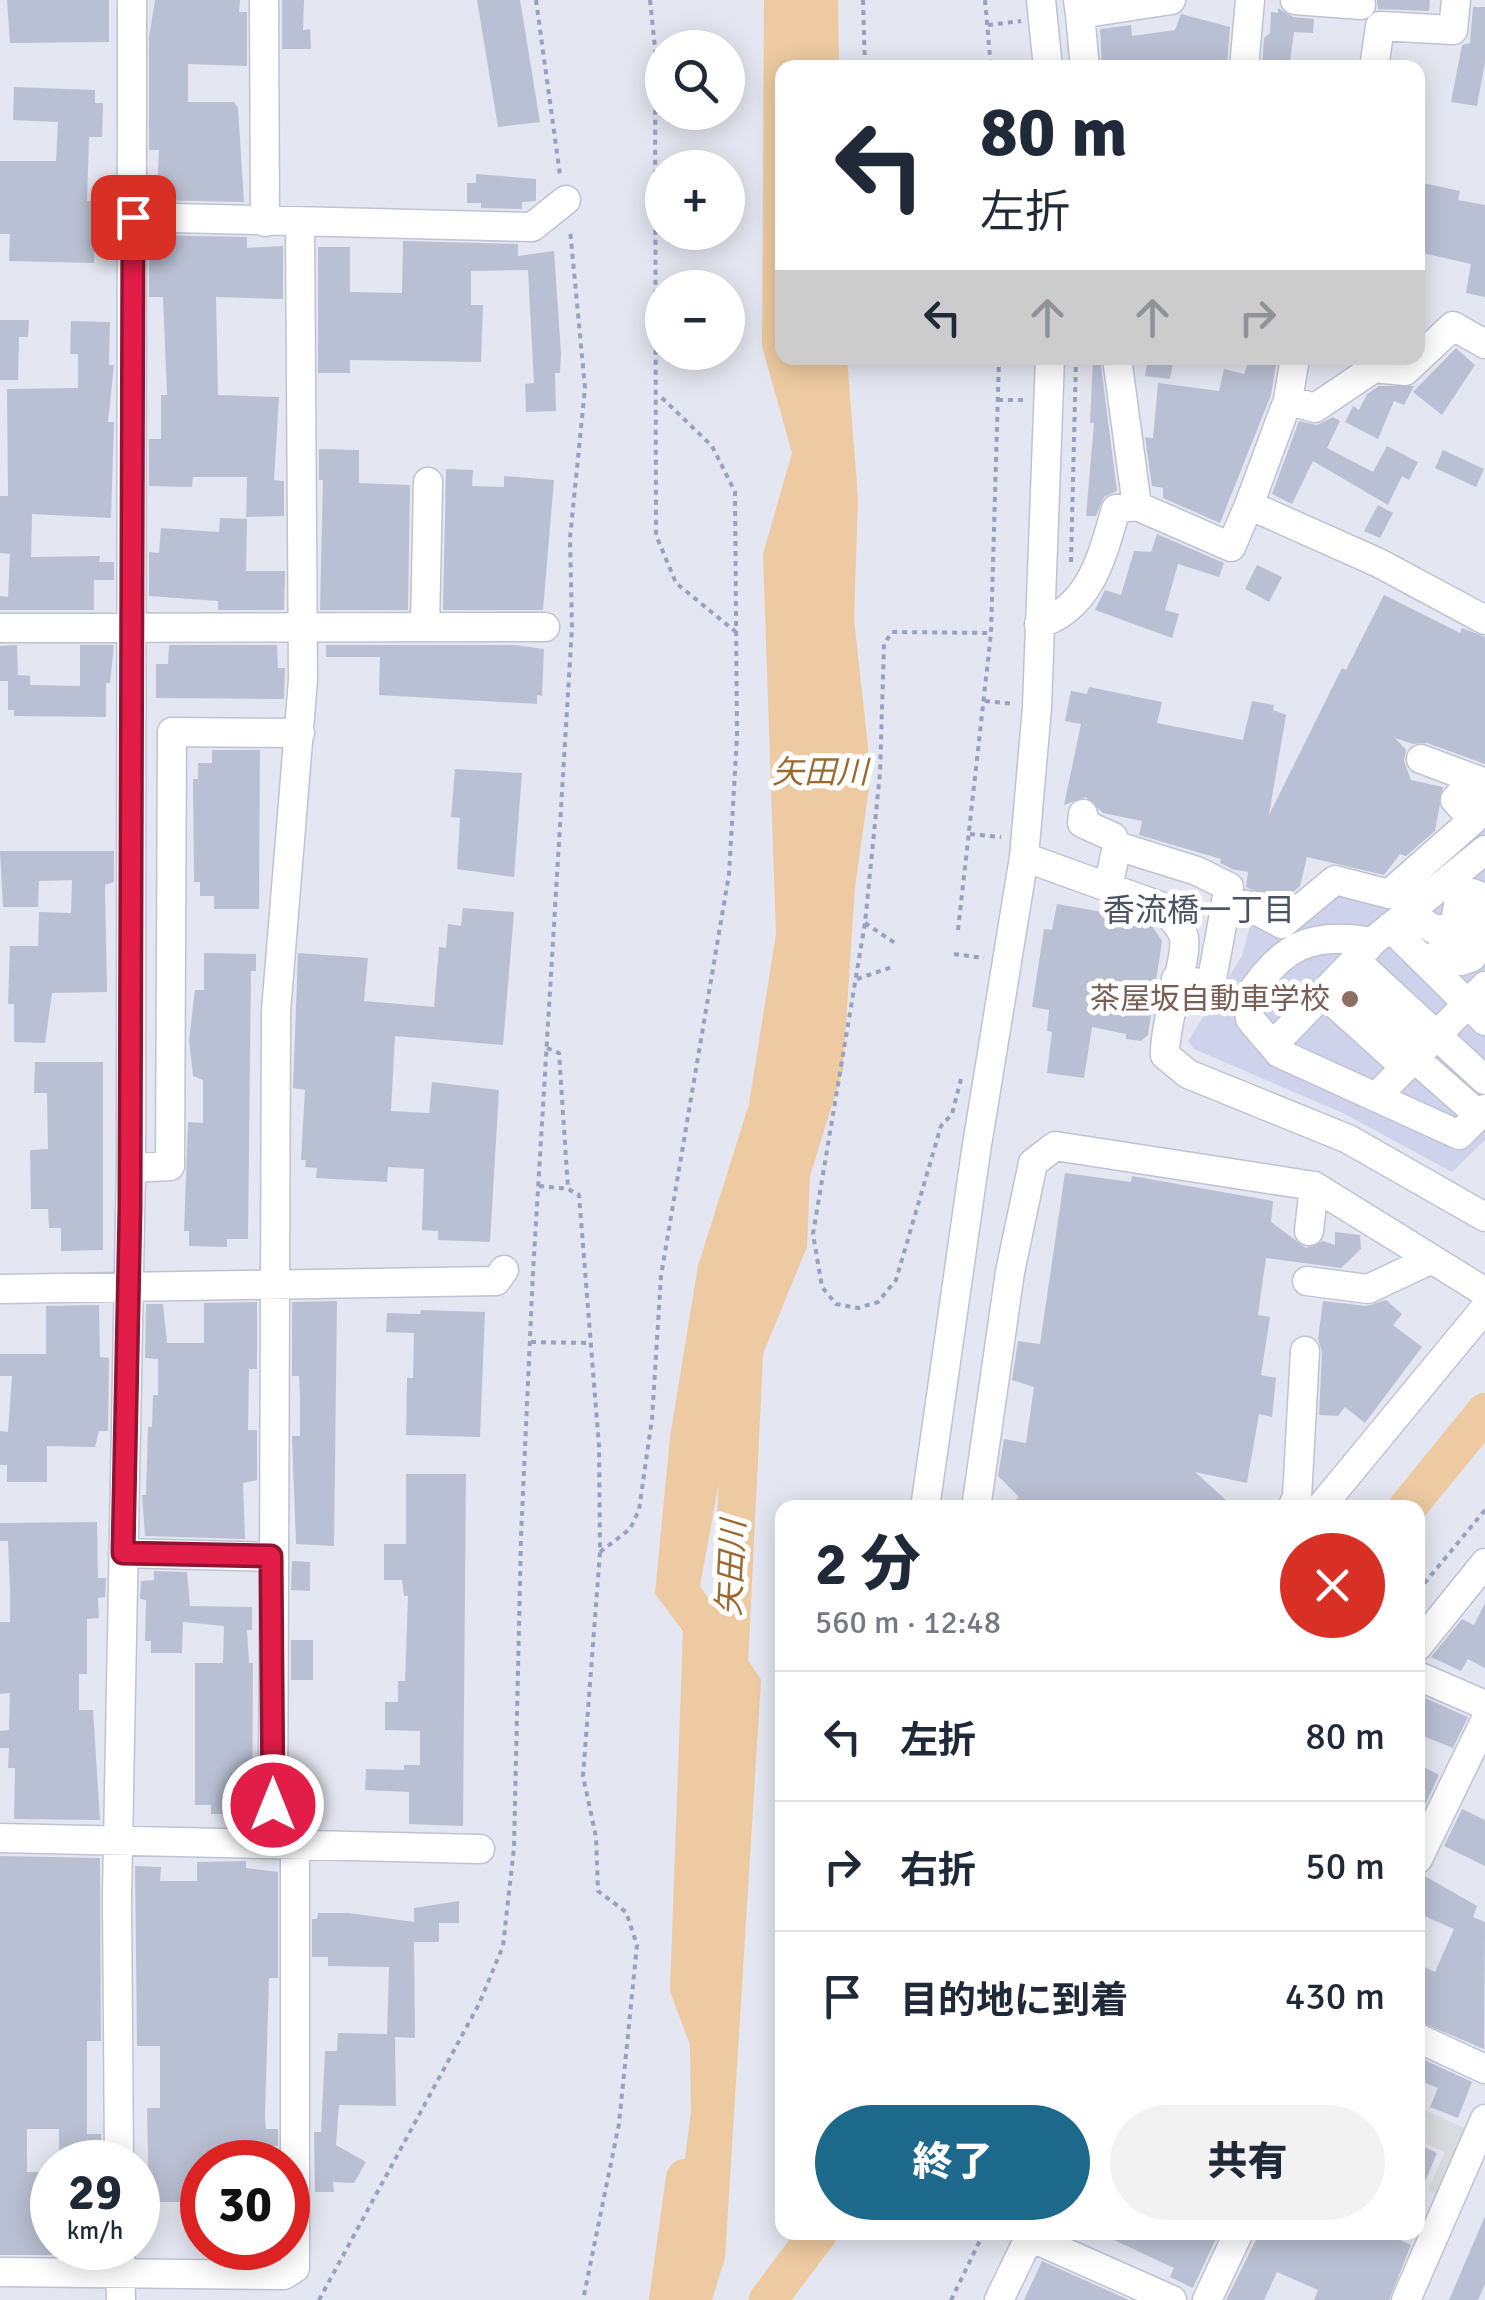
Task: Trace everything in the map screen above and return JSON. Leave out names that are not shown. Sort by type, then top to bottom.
[{"type":"street","points":[[119,2140],[118,1839],[130,1287],[132,0]]},
{"type":"street","points":[[264,0],[265,222]]},
{"type":"street","points":[[1084,60],[1079,7],[1171,0]]},
{"type":"street","points":[[1245,60],[1250,0]]},
{"type":"street","points":[[1295,0],[1361,5]]},
{"type":"street","points":[[1375,60],[1380,26],[1453,30],[1456,0]]},
{"type":"street","points":[[1042,10],[1047,60]]},
{"type":"street","points":[[133,217],[532,227],[566,200]]},
{"type":"street","points":[[0,2272],[284,2275],[295,2268],[284,1843],[271,1556],[276,1011],[300,732],[300,224]]},
{"type":"street","points":[[1425,353],[1453,326],[1485,344]]},
{"type":"street","points":[[926,1500],[976,1150],[1025,849],[1038,706],[1050,365]]},
{"type":"street","points":[[1118,365],[1137,506]]},
{"type":"street","points":[[1039,624],[1066,616],[1099,568],[1116,509],[1137,506],[1231,547],[1288,400],[1294,365]]},
{"type":"street","points":[[1288,400],[1315,408],[1374,368],[1406,371],[1412,365]]},
{"type":"street","points":[[425,627],[428,482]]},
{"type":"street","points":[[1249,505],[1380,563],[1485,620]]},
{"type":"street","points":[[0,628],[545,627]]},
{"type":"street","points":[[130,1168],[170,1166],[172,732],[300,732]]},
{"type":"street","points":[[1226,901],[1246,904],[1282,924],[1335,880],[1389,894],[1479,797],[1421,759]]},
{"type":"street","points":[[1084,814],[1082,823],[1114,838],[1117,846],[1108,887]]},
{"type":"street","points":[[1117,846],[1197,871],[1229,887],[1212,979],[1206,984],[1176,979]]},
{"type":"street","points":[[1025,849],[1160,906],[1177,923],[1185,940],[1164,1032],[1165,1055],[1188,1074],[1348,1139],[1485,1217]]},
{"type":"street","points":[[1407,1065],[1479,1003],[1463,922],[1479,861]]},
{"type":"street","points":[[1356,960],[1463,922]]},
{"type":"street","points":[[1356,960],[1463,922]]},
{"type":"street","points":[[1272,1045],[1356,960],[1463,922]]},
{"type":"street","points":[[1407,1065],[1356,960],[1336,936],[1297,945],[1264,972],[1248,998],[1250,1019],[1279,1053],[1407,1065],[1480,1067]]},
{"type":"street","points":[[1356,960],[1371,1008],[1407,1065],[1459,1134],[1482,1112],[1407,1065],[1371,1008],[1356,960]]},
{"type":"street","points":[[1448,1088],[1480,1067]]},
{"type":"street","points":[[977,1500],[1010,1272],[1033,1164],[1055,1146],[1314,1186],[1485,1292]]},
{"type":"street","points":[[1309,1231],[1314,1186]]},
{"type":"street","points":[[1306,1282],[1368,1289],[1432,1259]]},
{"type":"street","points":[[0,1289],[496,1281],[504,1270]]},
{"type":"street","points":[[1312,1500],[1485,1308]]},
{"type":"street","points":[[1304,1351],[1307,1500]]},
{"type":"street","points":[[123,1553],[271,1556]]},
{"type":"street","points":[[1425,1637],[1485,1563]]},
{"type":"street","points":[[1425,1679],[1485,1705]]},
{"type":"street","points":[[1425,1845],[1485,1722]]},
{"type":"street","points":[[0,1838],[480,1849]]},
{"type":"street","points":[[1425,2041],[1485,2069]]},
{"type":"street","points":[[1406,2300],[1485,2120]]},
{"type":"street","points":[[999,2300],[1029,2240]]},
{"type":"street","points":[[1042,2240],[1172,2300]]},
{"type":"street","points":[[1207,2300],[1234,2240]]},
{"type":"path","points":[[319,2300],[479,2004],[503,1946],[514,1848],[530,1342],[572,627],[570,538],[585,388],[566,200],[536,0]]},
{"type":"path","points":[[650,0],[655,48],[659,395],[656,535],[662,558],[676,582],[736,632]]},
{"type":"path","points":[[863,0],[865,60]]},
{"type":"path","points":[[985,0],[990,60]]},
{"type":"path","points":[[988,25],[1042,10]]},
{"type":"path","points":[[958,930],[991,633],[1000,365]]},
{"type":"path","points":[[600,1552],[630,1529],[639,1510],[652,1420],[661,1276],[728,874],[736,756],[735,492],[729,473],[712,446],[659,395]]},
{"type":"path","points":[[962,1078],[952,1114],[940,1126],[896,1280],[878,1302],[858,1308],[836,1304],[822,1287],[813,1234],[865,924],[880,773],[884,644],[892,632],[991,633]]},
{"type":"path","points":[[970,834],[1025,849]]},
{"type":"path","points":[[865,924],[895,944]]},
{"type":"path","points":[[954,954],[992,958]]},
{"type":"path","points":[[856,979],[892,967]]},
{"type":"path","points":[[547,1048],[559,1052],[568,1189]]},
{"type":"path","points":[[538,1186],[568,1189],[579,1195],[599,1446],[600,1552],[583,1776],[596,1837],[598,1891],[626,1912],[637,1945],[618,2124],[583,2300]]},
{"type":"path","points":[[530,1342],[591,1343]]},
{"type":"path","points":[[1425,1583],[1485,1510]]},
{"type":"path","points":[[951,2300],[980,2240]]},
{"type":"shaded area","name":"茶屋坂自動車学校","points":[[1485,823],[1485,1140],[1452,1172],[1343,1113],[1194,1049],[1188,1041],[1242,956],[1252,918],[1282,932],[1332,885],[1388,903]]},
{"type":"shaded area","points":[[1425,2110],[1471,2131],[1441,2196],[1428,2190],[1445,2152],[1425,2143]]},
{"type":"water","name":"矢田川","points":[[764,0],[838,0],[839,60],[775,60],[775,365],[848,365],[858,498],[854,619],[871,774],[855,887],[843,1069],[810,1176],[807,1247],[726,1444],[700,1586],[761,1680],[725,2258],[712,2300],[667,2300],[691,2111],[690,2045],[670,1991],[683,1631],[655,1594],[670,1437],[698,1266],[749,1104],[776,934],[763,554],[792,453],[762,346]]},
{"type":"building","points":[[7,0],[109,0],[109,42],[10,43]]},
{"type":"building","points":[[155,0],[240,0],[239,12],[247,12],[247,66],[188,64],[188,102],[234,102],[238,108],[244,202],[149,200],[149,187],[157,187],[159,150],[149,150],[149,37]]},
{"type":"building","points":[[282,0],[304,0],[303,30],[310,29],[311,49],[282,49]]},
{"type":"building","points":[[477,0],[520,0],[540,122],[498,127]]},
{"type":"building","points":[[1377,0],[1430,0],[1429,11],[1378,9]]},
{"type":"building","points":[[1473,7],[1485,7],[1485,62],[1477,106],[1451,102],[1462,45],[1470,43]]},
{"type":"building","points":[[1278,8],[1293,17],[1314,19],[1313,33],[1294,32],[1290,60],[1263,60],[1271,12],[1278,13]]},
{"type":"building","points":[[1181,14],[1230,27],[1227,60],[1102,60],[1100,29],[1131,25],[1132,36],[1175,30]]},
{"type":"building","points":[[14,87],[95,90],[95,103],[103,103],[102,137],[89,137],[87,201],[96,201],[94,263],[9,261],[10,234],[0,234],[0,161],[56,161],[58,122],[13,120]]},
{"type":"building","points":[[476,174],[536,179],[536,201],[522,202],[522,209],[481,208],[481,203],[467,203],[467,183],[476,183]]},
{"type":"building","points":[[1425,184],[1460,191],[1458,200],[1485,205],[1485,297],[1466,293],[1471,264],[1425,254]]},
{"type":"building","points":[[149,235],[247,237],[247,248],[283,246],[283,299],[216,297],[218,395],[279,397],[274,480],[284,481],[284,516],[246,517],[247,477],[193,477],[192,487],[149,486],[149,439],[161,439],[161,395],[167,395],[163,297],[149,297]]},
{"type":"building","points":[[403,241],[518,244],[518,256],[554,251],[561,353],[560,373],[555,373],[556,411],[526,412],[525,384],[534,383],[528,270],[471,271],[471,305],[483,305],[481,362],[350,360],[350,373],[318,373],[318,247],[350,247],[350,292],[402,293]]},
{"type":"building","points":[[0,320],[29,320],[28,337],[19,337],[18,380],[0,380]]},
{"type":"building","points":[[71,321],[110,322],[109,365],[114,365],[108,422],[114,422],[111,518],[32,514],[31,557],[100,556],[99,562],[114,562],[114,580],[94,580],[94,610],[0,610],[0,596],[8,597],[10,554],[0,553],[0,496],[8,496],[7,389],[78,388],[78,354],[70,354]]},
{"type":"building","points":[[1456,348],[1475,365],[1442,415],[1413,392]]},
{"type":"building","points":[[1093,365],[1101,365],[1117,491],[1104,497],[1096,516],[1086,516],[1094,423],[1090,423]]},
{"type":"building","points":[[1147,365],[1173,365],[1170,379],[1145,376]]},
{"type":"building","points":[[1247,365],[1276,365],[1271,395],[1220,523],[1163,498],[1163,488],[1152,486],[1145,437],[1153,438],[1158,383],[1219,391],[1224,369],[1244,374]]},
{"type":"building","points":[[1379,386],[1414,386],[1404,405],[1394,401],[1378,439],[1345,422],[1353,406],[1359,410],[1367,394]]},
{"type":"building","points":[[1333,417],[1340,421],[1327,448],[1373,472],[1387,446],[1418,462],[1409,480],[1402,476],[1388,505],[1313,461],[1292,504],[1272,494],[1299,421],[1317,425]]},
{"type":"building","points":[[319,449],[359,450],[359,483],[410,485],[408,610],[320,610],[323,480],[319,480]]},
{"type":"building","points":[[1443,450],[1484,469],[1476,487],[1435,468]]},
{"type":"building","points":[[446,469],[473,470],[472,486],[504,487],[504,476],[554,480],[543,610],[443,610]]},
{"type":"building","points":[[1378,505],[1393,513],[1380,538],[1364,531]]},
{"type":"building","points":[[220,518],[247,519],[246,571],[285,571],[284,610],[218,610],[218,601],[149,596],[149,552],[159,553],[161,528],[219,532]]},
{"type":"building","points":[[1157,534],[1224,563],[1219,577],[1178,564],[1165,610],[1179,614],[1172,638],[1095,610],[1105,590],[1121,595],[1134,551],[1151,552]]},
{"type":"building","points":[[1257,565],[1282,577],[1269,602],[1245,589]]},
{"type":"building","points":[[1384,595],[1460,633],[1462,628],[1485,637],[1485,764],[1427,743],[1413,744],[1395,738],[1406,750],[1404,761],[1411,780],[1443,787],[1435,831],[1406,856],[1400,854],[1384,875],[1307,857],[1300,886],[1280,903],[1246,887],[1248,872],[1232,869],[1220,863],[1221,859],[1139,835],[1142,821],[1103,813],[1086,797],[1064,805],[1081,724],[1065,721],[1071,691],[1087,694],[1089,687],[1162,702],[1157,723],[1243,740],[1252,701],[1274,705],[1273,710],[1286,715],[1269,815],[1342,668],[1346,670]]},
{"type":"building","points":[[17,645],[18,675],[30,676],[30,685],[80,686],[80,645],[114,645],[110,683],[106,683],[106,717],[14,716],[14,710],[8,710],[8,681],[0,681],[0,646]]},
{"type":"building","points":[[169,645],[277,645],[278,668],[285,668],[284,699],[156,698],[156,664],[168,664]]},
{"type":"building","points":[[326,645],[515,645],[544,649],[542,696],[537,695],[537,704],[379,695],[380,657],[326,657]]},
{"type":"building","points":[[212,750],[260,750],[259,909],[214,909],[214,896],[200,896],[200,882],[194,882],[193,779],[198,779],[198,763],[212,763]]},
{"type":"building","points":[[455,769],[522,773],[514,877],[457,869],[460,818],[451,817]]},
{"type":"building","points":[[0,851],[114,851],[114,882],[105,885],[107,992],[52,993],[45,1043],[14,1042],[14,1004],[8,1004],[10,946],[38,946],[39,912],[71,913],[72,880],[39,881],[38,907],[3,907]]},
{"type":"building","points":[[1057,904],[1148,920],[1162,941],[1148,1035],[1141,1041],[1126,1039],[1126,1034],[1092,1027],[1084,1078],[1047,1073],[1052,1032],[1047,1031],[1049,1010],[1032,1007],[1044,929],[1052,930]]},
{"type":"building","points":[[463,908],[514,912],[503,1045],[395,1036],[391,1111],[429,1113],[432,1082],[499,1090],[490,1242],[438,1240],[438,1231],[422,1230],[424,1169],[388,1167],[387,1182],[316,1178],[317,1168],[305,1167],[306,1160],[301,1160],[305,1090],[293,1088],[298,953],[368,958],[364,1001],[434,1007],[439,947],[446,948],[448,924],[461,926]]},
{"type":"building","points":[[204,953],[256,954],[256,971],[251,971],[248,1239],[227,1239],[227,1247],[189,1246],[189,1231],[184,1231],[188,1122],[203,1123],[203,1080],[193,1076],[189,1040],[195,990],[204,990]]},
{"type":"building","points":[[35,1062],[103,1062],[103,1250],[61,1251],[61,1228],[49,1228],[48,1209],[31,1209],[30,1150],[48,1149],[47,1093],[34,1093]]},
{"type":"building","points":[[1065,1173],[1131,1182],[1132,1176],[1273,1201],[1271,1222],[1306,1248],[1323,1241],[1335,1245],[1335,1232],[1360,1235],[1361,1249],[1341,1268],[1266,1258],[1258,1315],[1270,1317],[1261,1375],[1276,1378],[1272,1417],[1259,1414],[1247,1483],[1195,1472],[1226,1500],[1015,1500],[1019,1497],[998,1476],[1004,1439],[1026,1443],[1034,1387],[1012,1380],[1018,1341],[1040,1344]]},
{"type":"building","points":[[1386,1300],[1402,1314],[1393,1325],[1422,1347],[1365,1423],[1345,1407],[1338,1416],[1319,1415],[1322,1352],[1318,1339],[1323,1301],[1367,1306]]},
{"type":"building","points":[[337,1301],[334,1546],[296,1544],[292,1436],[300,1436],[300,1396],[299,1376],[292,1376],[292,1302]]},
{"type":"building","points":[[257,1302],[257,1369],[249,1369],[248,1430],[257,1430],[257,1480],[243,1483],[245,1539],[145,1536],[142,1495],[146,1495],[148,1427],[152,1427],[153,1395],[158,1395],[158,1359],[145,1358],[146,1304],[163,1304],[167,1343],[204,1343],[204,1303]]},
{"type":"building","points":[[99,1305],[100,1357],[109,1358],[108,1431],[99,1431],[95,1447],[47,1446],[47,1482],[7,1482],[7,1465],[0,1465],[0,1431],[8,1432],[12,1376],[0,1376],[0,1354],[46,1354],[46,1306]]},
{"type":"building","points":[[421,1310],[485,1312],[480,1437],[406,1435],[407,1378],[413,1378],[414,1333],[386,1332],[387,1313],[420,1314]]},
{"type":"building","points":[[406,1474],[466,1474],[463,1826],[409,1824],[409,1792],[365,1790],[366,1769],[404,1770],[404,1765],[420,1765],[420,1731],[385,1730],[385,1702],[398,1702],[398,1681],[405,1681],[408,1596],[404,1596],[402,1580],[384,1580],[384,1544],[406,1544]]},
{"type":"building","points":[[97,1522],[98,1578],[106,1578],[105,1597],[98,1598],[99,1618],[87,1619],[87,1674],[79,1674],[79,1710],[93,1710],[100,1820],[14,1819],[15,1768],[8,1768],[9,1748],[0,1748],[0,1731],[9,1730],[10,1693],[0,1694],[0,1622],[10,1622],[10,1589],[8,1541],[0,1541],[0,1523]]},
{"type":"building","points":[[292,1561],[310,1562],[310,1591],[291,1590]]},
{"type":"building","points":[[154,1571],[187,1572],[190,1606],[252,1607],[252,1630],[247,1630],[249,1663],[253,1663],[252,1814],[211,1814],[211,1805],[195,1805],[195,1663],[223,1663],[224,1626],[183,1622],[182,1653],[151,1653],[151,1641],[145,1641],[146,1600],[140,1599],[141,1581],[154,1580]]},
{"type":"building","points":[[1485,1603],[1485,1668],[1468,1659],[1461,1671],[1431,1657],[1462,1619],[1474,1625]]},
{"type":"building","points":[[291,1640],[313,1640],[313,1680],[291,1680]]},
{"type":"building","points":[[1425,1698],[1468,1717],[1453,1748],[1425,1737]]},
{"type":"building","points":[[1425,1768],[1439,1775],[1425,1805]]},
{"type":"building","points":[[1462,1809],[1485,1820],[1485,1866],[1444,1846]]},
{"type":"building","points":[[0,1856],[100,1858],[101,2041],[87,2041],[87,2134],[101,2134],[101,2140],[59,2140],[59,2129],[27,2129],[30,2255],[0,2255]]},
{"type":"building","points":[[246,1861],[246,1868],[278,1872],[278,1978],[269,1978],[265,2117],[266,2129],[278,2129],[278,2140],[180,2140],[180,2202],[160,2202],[160,2140],[148,2140],[147,2108],[160,2108],[160,2046],[137,2046],[135,1866],[161,1867],[160,1881],[197,1881],[197,1862]]},
{"type":"building","points":[[1425,1876],[1477,1906],[1473,1917],[1485,1922],[1484,2049],[1425,2024],[1425,1967],[1435,1972],[1454,1929],[1425,1916]]},
{"type":"building","points":[[459,1901],[459,1923],[439,1923],[439,1942],[414,1942],[415,2038],[395,2037],[396,2106],[339,2105],[336,2145],[366,2162],[354,2183],[333,2182],[334,2192],[315,2192],[314,2132],[321,2132],[325,2051],[337,2051],[338,2033],[387,2034],[389,1967],[328,1966],[328,1957],[312,1957],[312,1919],[317,1919],[318,1913],[349,1913],[414,1922],[414,1908]]},
{"type":"building","points":[[1425,2060],[1472,2082],[1458,2118],[1430,2107],[1438,2088],[1425,2083]]},
{"type":"building","points":[[1425,2147],[1437,2153],[1425,2181]]},
{"type":"building","points":[[1485,2216],[1485,2284],[1478,2300],[1449,2300]]},
{"type":"building","points":[[1114,2240],[1215,2240],[1193,2288],[1170,2277],[1174,2268]]},
{"type":"building","points":[[1256,2240],[1400,2240],[1411,2245],[1389,2300],[1314,2300],[1318,2290],[1277,2272],[1264,2300],[1226,2300]]},
{"type":"building","points":[[1042,2261],[1129,2300],[1024,2300]]},
{"type":"waterway","name":"矢田川","points":[[728,1685],[744,1355]]},
{"type":"waterway","points":[[1414,1500],[1485,1412]]},
{"type":"waterway","name":"矢田川","points":[[668,2300],[685,2178]]},
{"type":"waterway","points":[[768,2300],[813,2240]]},
{"type":"place","name":"茶屋坂自動車学校","points":[[1350,999]]},
{"type":"district","name":"香流橋一丁目","points":[[1199,910]]},
{"type":"route","points":[[133,217],[130,1287],[126,1314],[123,1553],[271,1556],[273,1805]]}]
